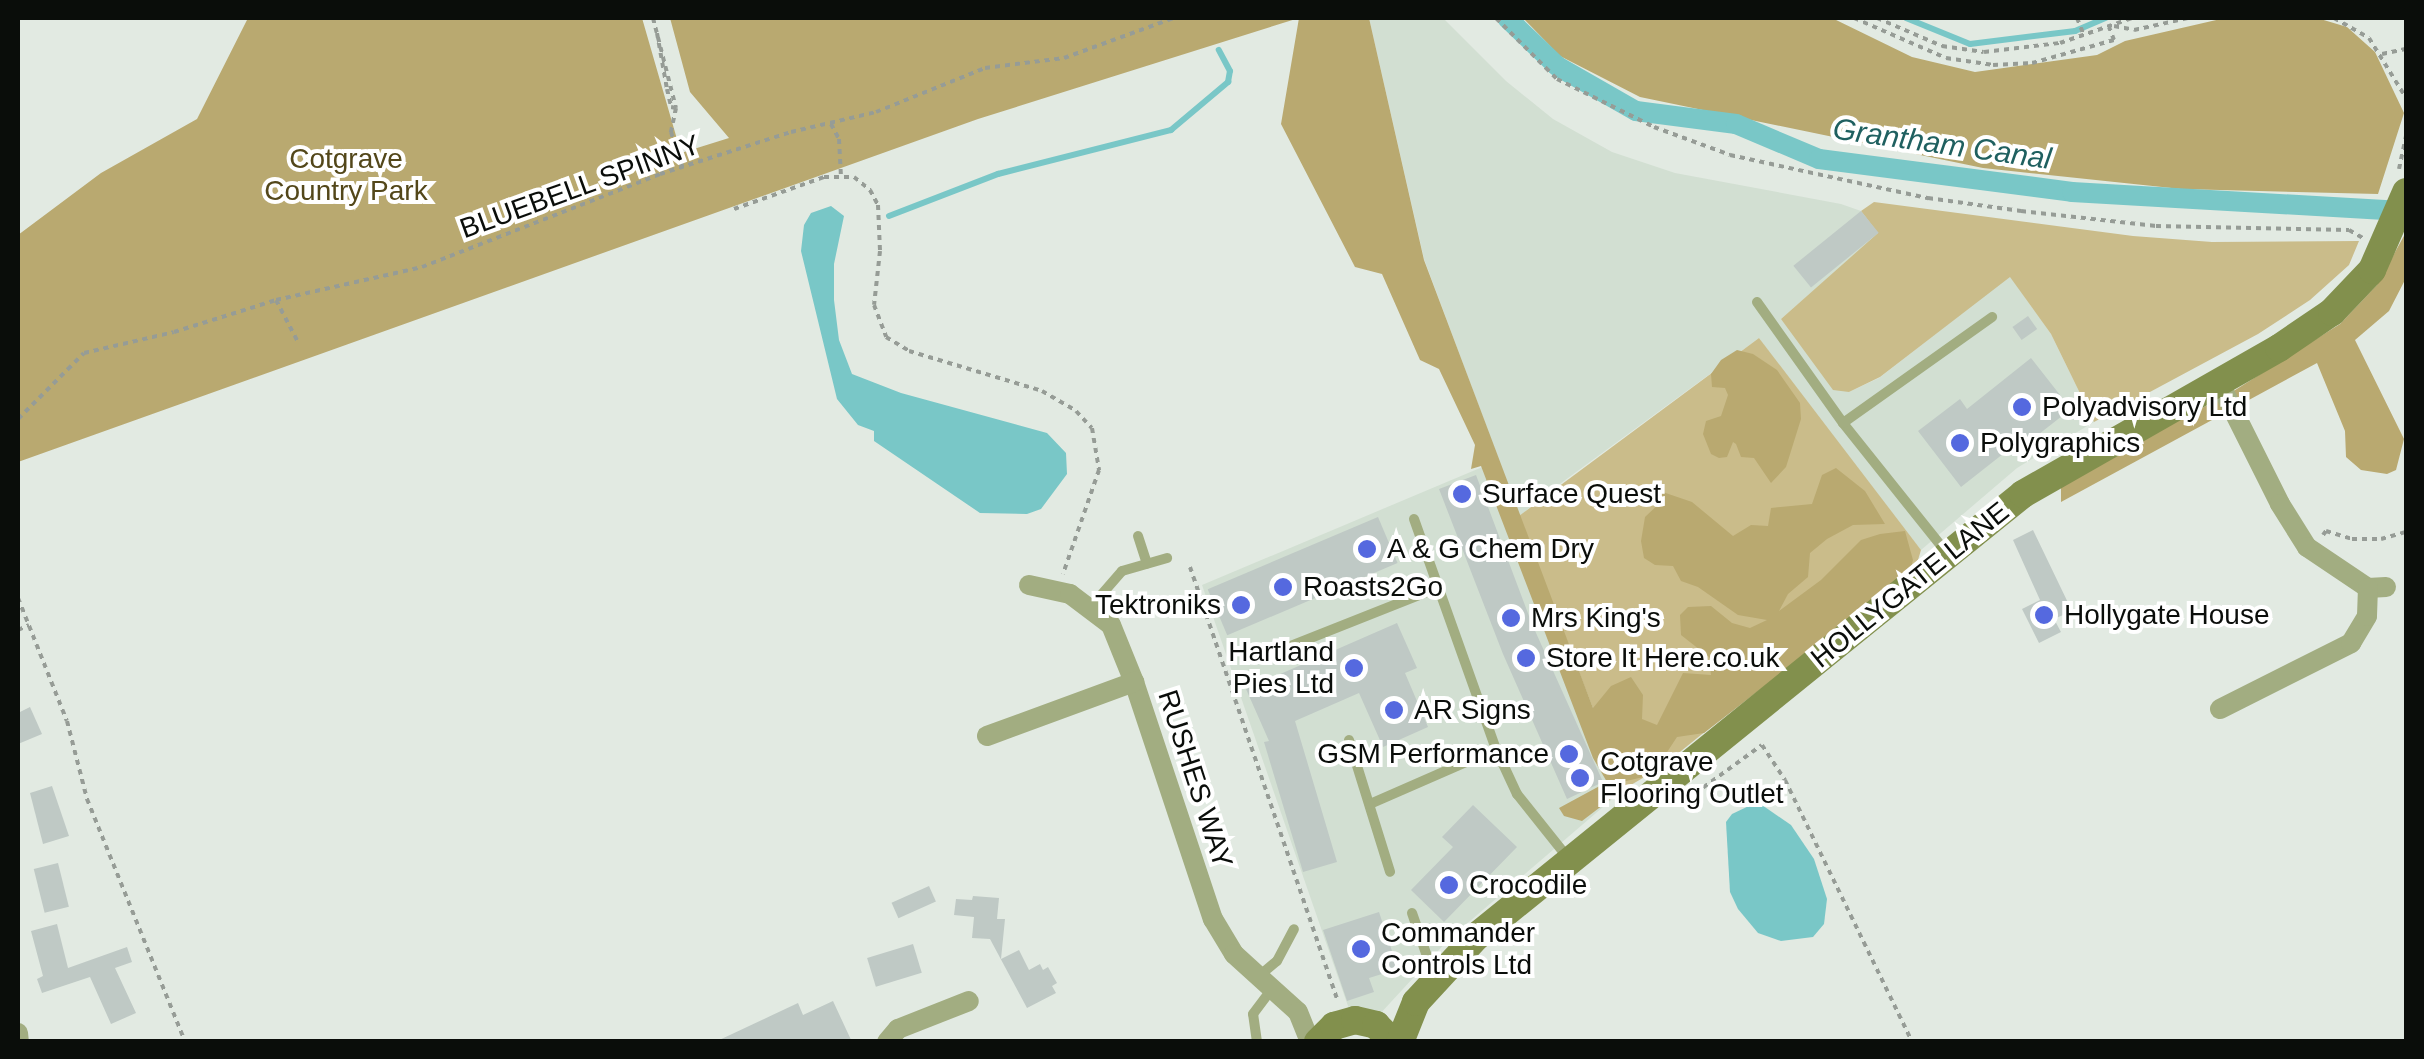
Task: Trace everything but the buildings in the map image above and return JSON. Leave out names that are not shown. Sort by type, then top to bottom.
[{"type":"street","name":"HOLLYGATE LANE","points":[[1342,1026],[1397,1042],[1416,1002],[1477,936],[1568,858],[2023,494],[2332,312],[2372,270],[2396,226],[2402,191]]},
{"type":"street","points":[[2219,382],[2280,504],[2307,547],[2377,588],[2367,616],[2350,643],[2220,708]]},
{"type":"street","name":"RUSHES WAY","points":[[1029,585],[1070,594],[1111,625],[1134,682],[1213,920],[1234,954],[1298,1012]]},
{"type":"street","points":[[987,736],[1134,682]]},
{"type":"street","points":[[887,1042],[898,1029],[969,1001]]},
{"type":"street","name":"HOLLYGATE LANE","points":[[1342,1026],[1416,1002]]},
{"type":"street","points":[[1298,1012],[1342,1026]]},
{"type":"street","points":[[1298,1012],[1310,1042]]},
{"type":"street","points":[[18,1034],[19,1042]]},
{"type":"lane","points":[[1757,302],[1843,422],[1948,555]]},
{"type":"lane","points":[[1843,422],[1992,317]]},
{"type":"lane","points":[[1414,519],[1496,749],[1517,794],[1568,858]]},
{"type":"lane","points":[[1138,536],[1146,564]]},
{"type":"lane","points":[[1089,609],[1122,570],[1167,558]]},
{"type":"lane","points":[[1260,658],[1437,588]]},
{"type":"lane","points":[[1349,740],[1390,872]]},
{"type":"lane","points":[[1370,804],[1496,749]]},
{"type":"lane","points":[[1412,912],[1428,959],[1444,971]]},
{"type":"lane","points":[[1257,1042],[1253,1014],[1294,929]]},
{"type":"path","points":[[653,18],[676,108],[671,132],[683,168]]},
{"type":"path","name":"BLUEBELL SPINNY","points":[[18,419],[84,354],[174,332],[276,300],[422,267],[683,168],[876,112],[985,68],[1064,58],[1174,18]]},
{"type":"path","points":[[1496,18],[1558,79],[1654,127],[1730,155],[1928,198],[2002,208],[2156,226],[2349,230],[2366,240]]},
{"type":"path","points":[[1854,18],[1946,58],[1994,65],[2032,64],[2114,40],[2112,27]]},
{"type":"path","points":[[1877,18],[1960,50],[2018,50],[2084,35],[2132,18]]},
{"type":"path","points":[[2078,18],[2084,35]]},
{"type":"path","points":[[2112,27],[2134,30],[2188,18]]},
{"type":"path","points":[[2334,18],[2355,26],[2382,54],[2406,98]]},
{"type":"path","points":[[2382,54],[2406,49]]},
{"type":"path","points":[[831,123],[839,138],[841,177]]},
{"type":"path","points":[[2402,191],[2406,135]]},
{"type":"path","points":[[734,209],[824,178],[854,177],[870,190],[878,205],[880,251],[874,305],[886,337],[909,351],[1042,391],[1076,411],[1092,428],[1099,470],[1061,580]]},
{"type":"path","points":[[276,300],[298,342]]},
{"type":"path","points":[[2317,542],[2326,531],[2352,539],[2406,532]]},
{"type":"path","points":[[1190,567],[1342,1026]]},
{"type":"path","points":[[18,598],[68,721],[87,799],[186,1042]]},
{"type":"path","points":[[18,630],[29,625]]},
{"type":"path","points":[[1654,790],[1665,806],[1683,804],[1762,745],[1785,780],[1912,1042]]},
{"type":"shaded area","points":[[1369,18],[1443,18],[1506,81],[1553,119],[1612,152],[1675,173],[1861,211],[1879,233],[1781,319],[1849,392],[1879,378],[2010,276],[2051,334],[2094,422],[2017,468],[1921,550],[1851,468],[1759,338],[1538,500],[1519,517],[1624,789],[1449,939],[1367,1028],[1348,1006],[1202,585],[1499,460],[1424,259]]},
{"type":"shaded area","points":[[1874,202],[2133,236],[2212,242],[2359,241],[2349,265],[2310,300],[2258,334],[2094,422],[2051,334],[2010,277],[1880,377],[1849,392],[1833,390],[1781,319],[1878,233],[1861,211]]},
{"type":"shaded area","points":[[1759,338],[1921,550],[1918,560],[1660,768],[1624,789],[1519,516]]},
{"type":"green space","name":"Cotgrave Country Park","points":[[248,18],[642,18],[681,153],[729,138],[690,92],[670,18],[1299,18],[978,119],[18,462],[18,235],[101,173],[197,119]]},
{"type":"green space","points":[[1299,18],[1369,18],[1424,260],[1593,708],[1611,686],[1631,677],[1643,695],[1642,719],[1657,725],[1683,673],[1711,675],[1709,657],[1681,635],[1680,615],[1688,607],[1711,606],[1732,623],[1750,628],[1767,620],[1738,615],[1698,587],[1681,581],[1673,566],[1655,565],[1644,558],[1641,541],[1645,517],[1663,500],[1643,500],[1648,487],[1692,502],[1733,536],[1751,525],[1768,526],[1771,508],[1812,504],[1822,475],[1836,468],[1865,491],[1885,524],[1853,525],[1827,539],[1810,553],[1808,577],[1788,594],[1779,611],[1821,580],[1861,540],[1905,531],[1913,560],[1909,574],[1704,733],[1677,737],[1652,775],[1622,782],[1624,789],[1582,821],[1564,816],[1559,808],[1607,782],[1593,758],[1481,466],[1471,469],[1475,445],[1439,369],[1420,360],[1382,274],[1355,267],[1281,124]]},
{"type":"green space","points":[[1523,18],[1832,18],[1912,57],[1975,72],[2097,55],[2125,41],[2225,18],[2317,18],[2347,27],[2375,52],[2404,113],[2378,194],[2181,189],[1983,168],[1640,97],[1560,56]]},
{"type":"green space","points":[[2405,234],[2406,278],[2389,311],[2355,340],[2404,439],[2396,470],[2387,474],[2361,470],[2346,457],[2345,431],[2317,363],[2061,502],[2061,483],[2232,392],[2340,324],[2377,285]]},
{"type":"green space","points":[[1737,350],[1753,354],[1777,370],[1800,403],[1801,419],[1786,467],[1771,483],[1754,458],[1741,457],[1733,442],[1727,457],[1711,454],[1703,434],[1706,421],[1721,416],[1728,395],[1725,388],[1712,387],[1711,374],[1721,360]]},
{"type":"water","points":[[831,206],[844,216],[834,264],[834,300],[839,340],[852,374],[901,393],[1047,433],[1066,453],[1067,474],[1041,509],[1027,514],[980,513],[874,441],[874,431],[858,425],[837,399],[801,251],[804,225],[811,213]]},
{"type":"water","points":[[1751,805],[1762,805],[1791,825],[1814,859],[1827,899],[1824,924],[1813,937],[1781,941],[1758,933],[1730,892],[1726,822],[1732,814]]},
{"type":"waterway","name":"Grantham Canal","points":[[1507,18],[1557,66],[1636,111],[1736,124],[1819,159],[2072,192],[2406,211]]},
{"type":"waterway","points":[[1906,18],[1970,44],[2075,31],[2105,18]]},
{"type":"waterway","points":[[889,216],[998,174],[1171,130],[1228,82],[1230,71],[1219,50]]},
{"type":"place","name":"Polyadvisory Ltd","points":[[2022,407]]},
{"type":"place","name":"Polygraphics","points":[[1960,443]]},
{"type":"place","name":"Surface Quest","points":[[1462,494]]},
{"type":"place","name":"A & G Chem Dry","points":[[1367,549]]},
{"type":"place","name":"Roasts2Go","points":[[1283,587]]},
{"type":"place","name":"Tektroniks","points":[[1241,605]]},
{"type":"place","name":"Hollygate House","points":[[2044,615]]},
{"type":"place","name":"Mrs King's","points":[[1511,618]]},
{"type":"place","name":"Store It Here.co.uk","points":[[1526,658]]},
{"type":"place","name":"Hartland Pies Ltd","points":[[1354,668]]},
{"type":"place","name":"AR Signs","points":[[1394,710]]},
{"type":"place","name":"GSM Performance","points":[[1569,754]]},
{"type":"place","name":"Cotgrave Flooring Outlet","points":[[1580,778]]},
{"type":"place","name":"Crocodile","points":[[1449,885]]},
{"type":"place","name":"Commander Controls Ltd","points":[[1361,949]]}]
